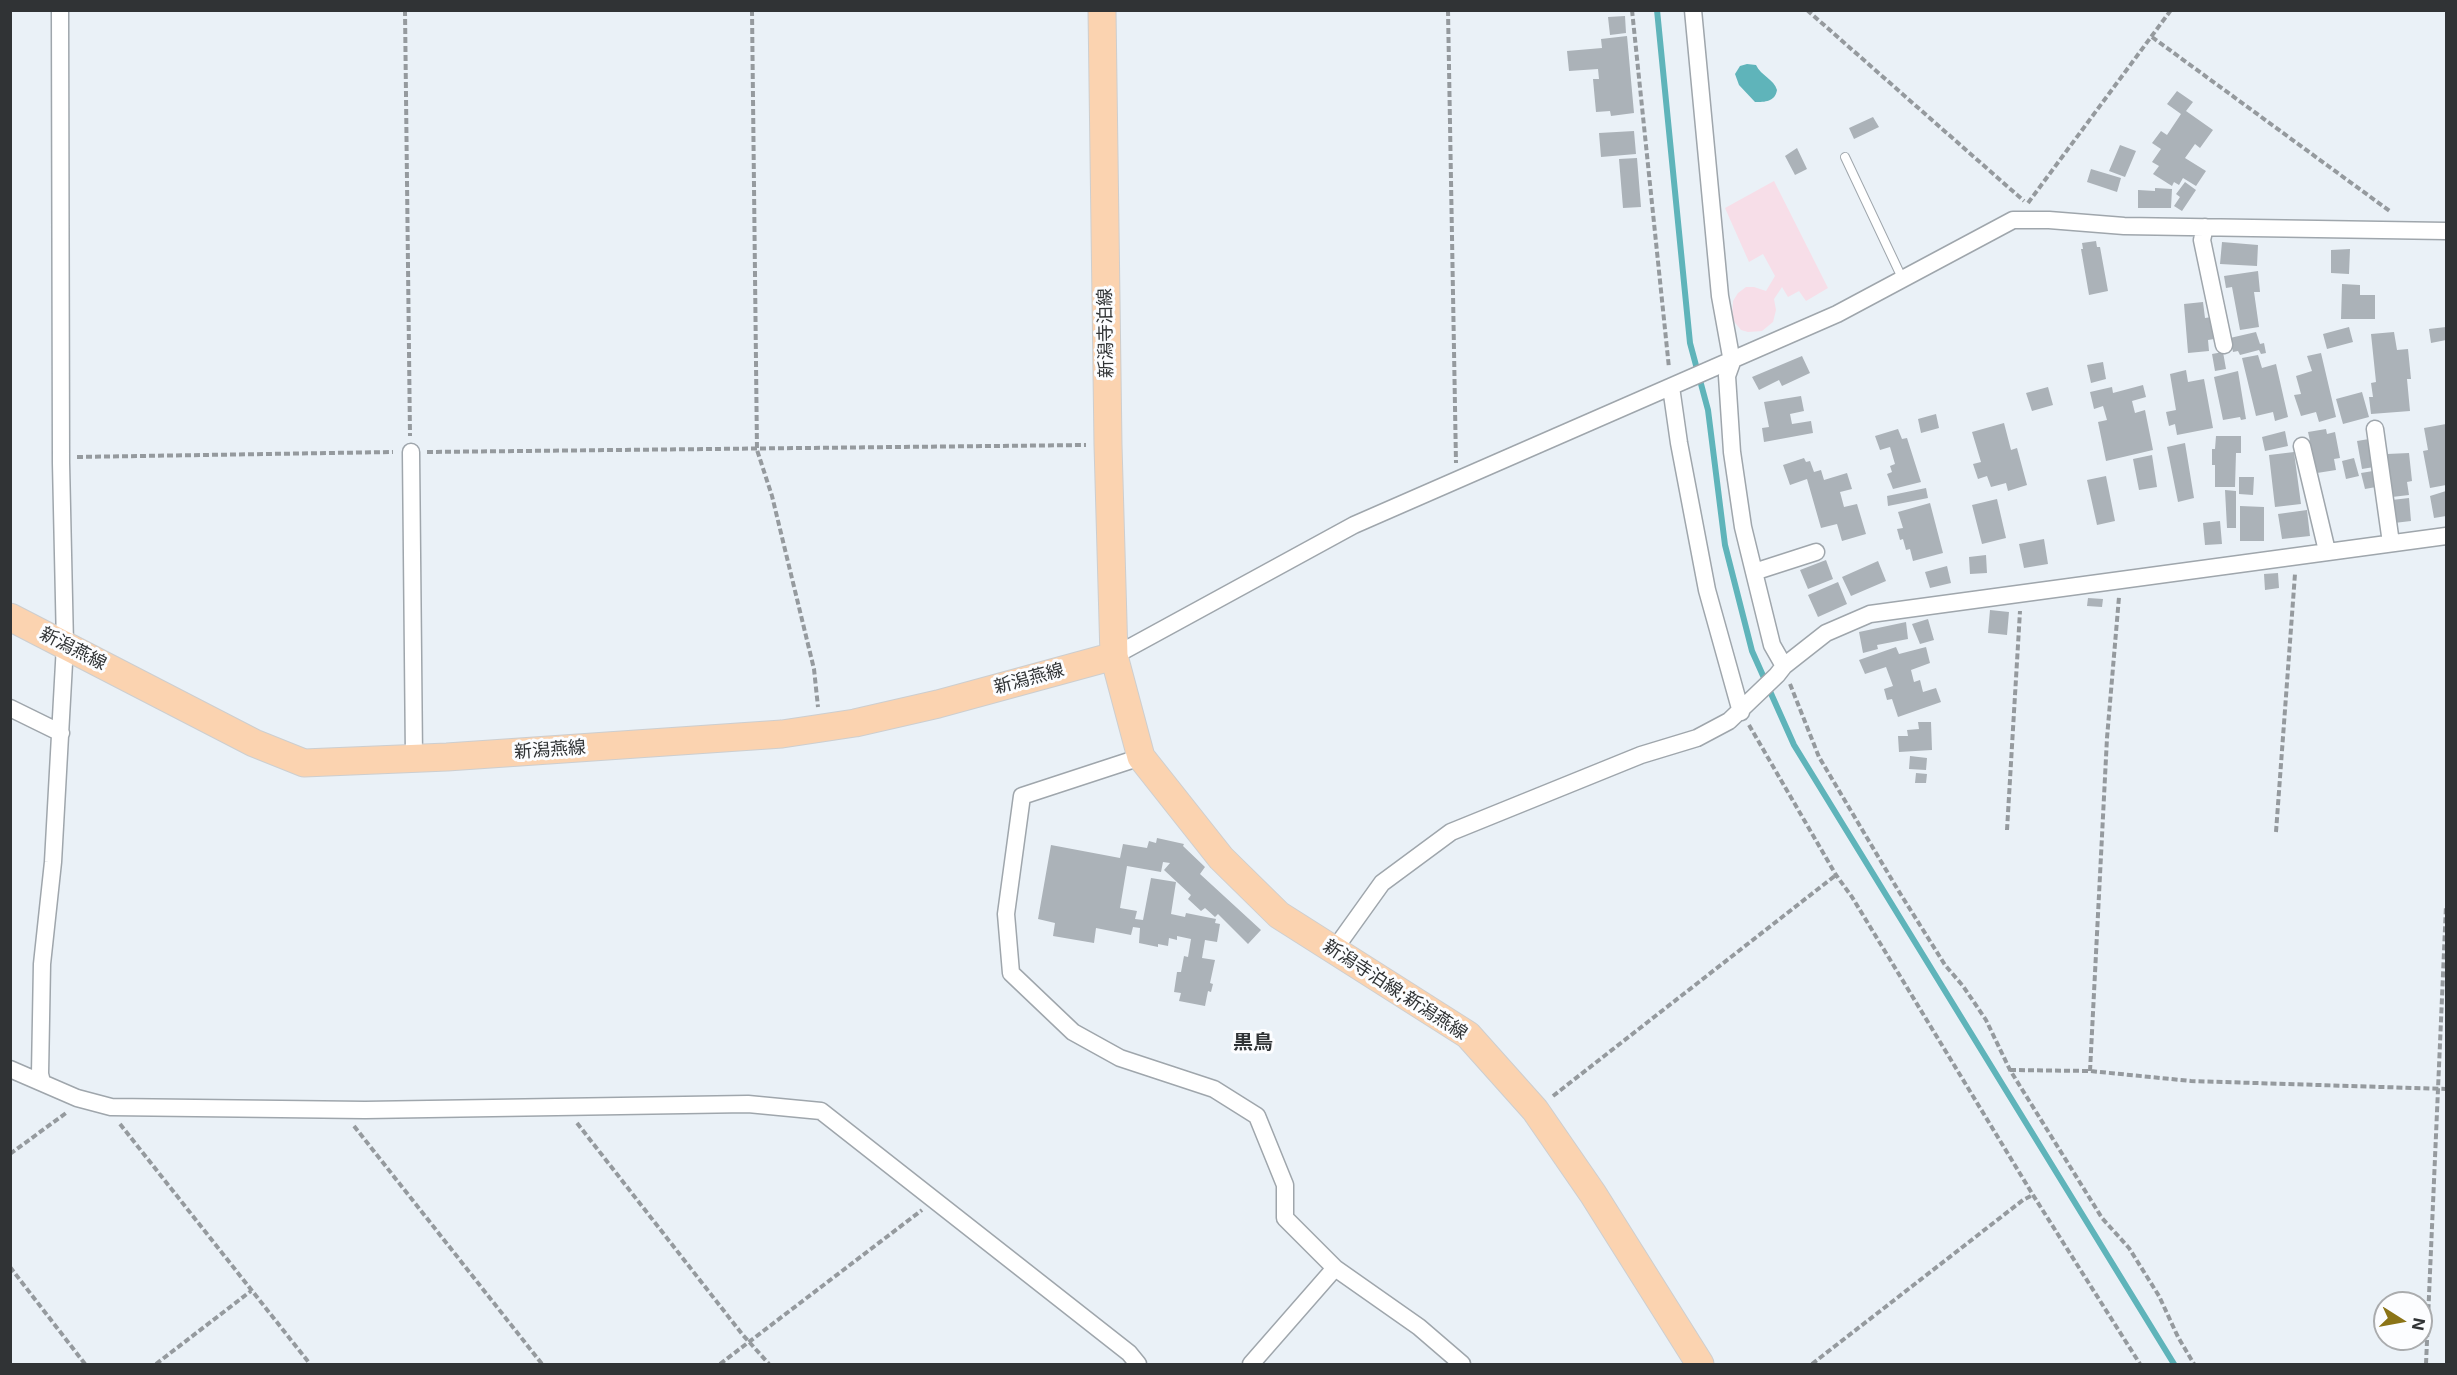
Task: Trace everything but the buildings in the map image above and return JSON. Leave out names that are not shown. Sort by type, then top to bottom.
[{"type":"main road","name":"新潟寺泊線","points":[[1102,10],[1108,445],[1114,656]]},
{"type":"main road","name":"新潟燕線","points":[[10,617],[254,743],[304,763],[783,734],[855,723],[938,704],[1114,656]]},
{"type":"main road","name":"新潟寺泊線;新潟燕線","points":[[1114,656],[1141,757],[1221,858],[1279,915],[1468,1035],[1535,1110],[1593,1194],[1700,1365]]},
{"type":"street","points":[[42,1082],[40,1074],[42,964],[53,862],[65,645],[61,464],[60,10]]},
{"type":"street","points":[[1693,10],[1728,376],[1732,452],[1743,527],[1772,645],[1781,670]]},
{"type":"street","points":[[1114,656],[1354,525],[1838,314],[2013,220],[2124,226],[2446,231]]},
{"type":"street","points":[[2205,227],[2202,240],[2224,345]]},
{"type":"street","points":[[1676,385],[1680,443],[1707,590],[1747,706]]},
{"type":"street","points":[[2376,429],[2391,543]]},
{"type":"street","points":[[2301,446],[2327,551]]},
{"type":"street","points":[[411,452],[414,758]]},
{"type":"street","points":[[1334,950],[1382,883],[1451,832],[1641,755],[1697,738],[1729,722],[1781,670],[1826,633],[1870,614],[2446,536]]},
{"type":"street","points":[[1754,572],[1816,552]]},
{"type":"street","points":[[10,708],[61,733]]},
{"type":"street","points":[[1141,757],[1022,796],[1006,914],[1011,973],[1072,1032],[1120,1058],[1214,1089],[1257,1116],[1285,1185],[1285,1218],[1335,1268],[1419,1327],[1462,1365]]},
{"type":"street","points":[[10,1069],[77,1098],[111,1107],[340,1110],[747,1104],[821,1111],[1129,1353],[1138,1365]]},
{"type":"street","points":[[1251,1365],[1335,1268]]},
{"type":"lane","points":[[1845,157],[1903,280]]},
{"type":"path","points":[[405,10],[411,452]]},
{"type":"path","points":[[752,10],[757,450],[772,496],[814,669],[820,728]]},
{"type":"path","points":[[1448,10],[1456,482]]},
{"type":"path","points":[[1632,10],[1676,385]]},
{"type":"path","points":[[1807,10],[2027,204],[2171,10]]},
{"type":"path","points":[[2152,37],[2417,231]]},
{"type":"path","points":[[757,450],[1108,445]]},
{"type":"path","points":[[2276,832],[2296,556]]},
{"type":"path","points":[[2090,1071],[2107,738],[2120,579]]},
{"type":"path","points":[[2007,830],[2022,592]]},
{"type":"path","points":[[1781,670],[1819,757],[1933,946],[1986,1020],[2010,1070],[2102,1218],[2129,1248],[2159,1296],[2194,1365]]},
{"type":"path","points":[[1747,706],[1836,875],[1852,897],[2032,1195],[2140,1365]]},
{"type":"path","points":[[1535,1110],[1836,875]]},
{"type":"path","points":[[2426,1365],[2446,906]]},
{"type":"path","points":[[2010,1070],[2090,1071],[2191,1081],[2446,1089]]},
{"type":"path","points":[[10,1154],[65,1114],[77,1098]]},
{"type":"path","points":[[111,1107],[123,1129],[309,1365]]},
{"type":"path","points":[[564,1107],[768,1365]]},
{"type":"path","points":[[340,1110],[542,1365]]},
{"type":"path","points":[[1812,1365],[2032,1195]]},
{"type":"path","points":[[720,1365],[900,1228],[933,1198]]},
{"type":"path","points":[[10,1267],[85,1365]]},
{"type":"path","points":[[156,1365],[251,1291]]},
{"type":"shaded area","points":[[1774,181],[1828,288],[1806,301],[1799,291],[1788,297],[1782,287],[1774,299],[1776,310],[1773,322],[1762,331],[1748,332],[1741,330],[1732,319],[1733,301],[1746,287],[1766,291],[1775,276],[1763,254],[1749,262],[1725,208]]},
{"type":"water","points":[[1756,65],[1775,86],[1777,90],[1772,99],[1755,102],[1739,85],[1735,74],[1740,66]]},
{"type":"waterway","points":[[1657,10],[1690,343],[1708,410],[1725,545],[1752,651],[1794,745],[2174,1364]]},
{"type":"district","name":"黒鳥","points":[[1253,1043]]}]
